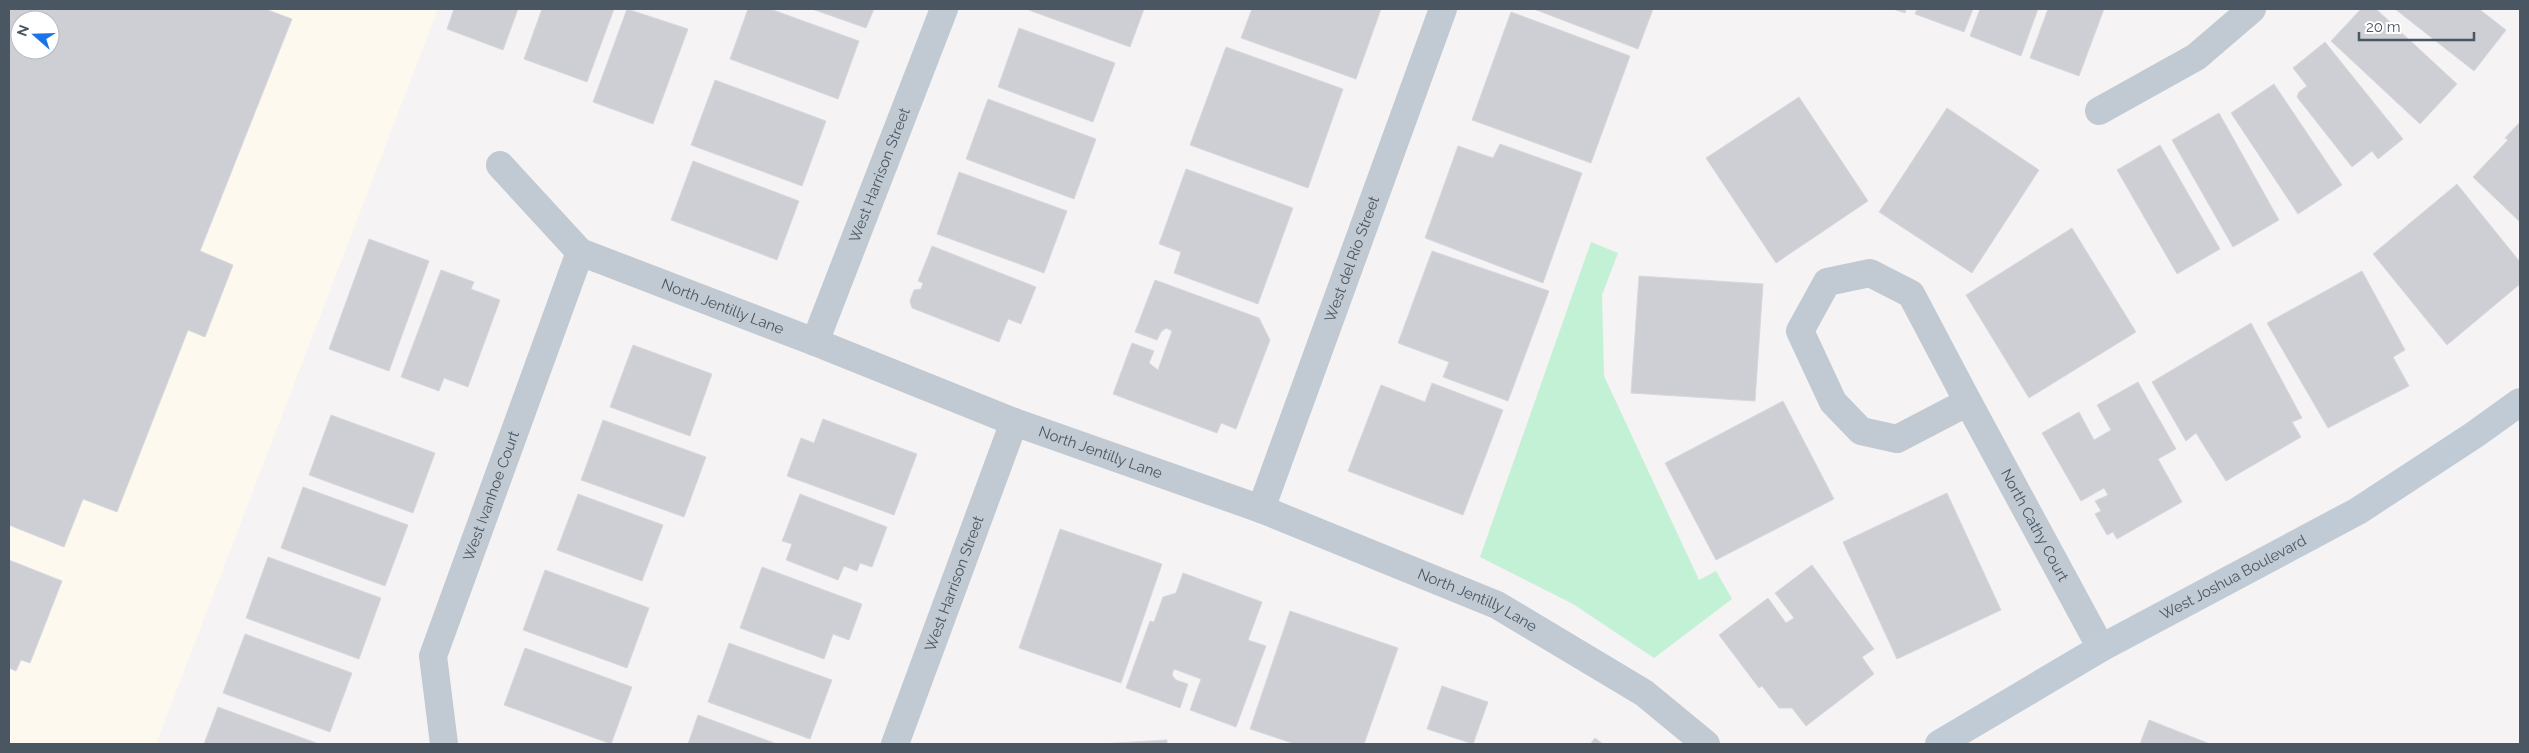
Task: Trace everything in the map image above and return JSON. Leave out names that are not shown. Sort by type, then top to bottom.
[{"type":"street","name":"West Harrison Street","points":[[815,342],[944,9]]},
{"type":"street","name":"West del Rio Street","points":[[1261,509],[1443,9]]},
{"type":"street","points":[[2099,111],[2196,58],[2252,9]]},
{"type":"street","name":"North Jentilly Lane","points":[[500,165],[580,252],[815,342],[1014,422],[1261,509],[1497,605],[1644,692],[1706,744]]},
{"type":"street","name":"West Ivanhoe Court","points":[[444,744],[433,656],[580,252]]},
{"type":"street","name":"North Cathy Court","points":[[1968,402],[1897,439],[1861,431],[1833,402],[1800,331],[1827,282],[1870,273],[1911,294],[2101,648]]},
{"type":"street","name":"West Joshua Boulevard","points":[[1939,744],[2101,648],[2358,511],[2474,435],[2520,402]]},
{"type":"street","name":"West Harrison Street","points":[[895,744],[1014,422]]},
{"type":"shaded area","points":[[9,9],[438,9],[156,744],[9,744]]},
{"type":"green space","points":[[1591,242],[1618,253],[1602,295],[1604,376],[1699,580],[1716,571],[1732,599],[1654,658],[1573,604],[1480,557]]},
{"type":"building","points":[[9,9],[265,9],[292,19],[200,251],[233,265],[205,337],[188,330],[117,512],[83,499],[64,547],[9,525]]},
{"type":"building","points":[[454,9],[518,9],[503,50],[447,29]]},
{"type":"building","points":[[542,9],[614,9],[587,82],[524,59]]},
{"type":"building","points":[[627,9],[688,29],[653,124],[593,102]]},
{"type":"building","points":[[748,9],[770,9],[859,41],[838,99],[730,59]]},
{"type":"building","points":[[812,9],[874,9],[866,28]]},
{"type":"building","points":[[1026,9],[1144,9],[1130,47]]},
{"type":"building","points":[[1252,9],[1381,9],[1356,79],[1241,38]]},
{"type":"building","points":[[1534,9],[1653,9],[1638,49]]},
{"type":"building","points":[[1893,9],[1906,9],[1905,13]]},
{"type":"building","points":[[1917,9],[1973,9],[1964,32],[1915,14]]},
{"type":"building","points":[[1980,9],[2038,9],[2021,56],[1970,36]]},
{"type":"building","points":[[2048,9],[2104,9],[2079,76],[2030,58]]},
{"type":"building","points":[[2361,9],[2376,9],[2457,84],[2420,124],[2331,41]]},
{"type":"building","points":[[2395,9],[2479,9],[2506,30],[2474,71]]},
{"type":"building","points":[[1511,12],[1630,56],[1591,163],[1472,120]]},
{"type":"building","points":[[1019,28],[1115,63],[1093,122],[998,87]]},
{"type":"building","points":[[2325,42],[2403,139],[2378,159],[2372,151],[2352,167],[2297,97],[2299,92],[2307,86],[2293,68]]},
{"type":"building","points":[[1226,47],[1343,89],[1308,188],[1190,145]]},
{"type":"building","points":[[715,80],[826,121],[802,186],[691,145]]},
{"type":"building","points":[[2274,84],[2342,185],[2298,214],[2231,113]]},
{"type":"building","points":[[1799,97],[1868,201],[1776,263],[1706,158]]},
{"type":"building","points":[[988,99],[1096,139],[1074,199],[966,159]]},
{"type":"building","points":[[1947,108],[2039,170],[1972,273],[1879,212]]},
{"type":"building","points":[[2219,113],[2279,220],[2233,247],[2172,140]]},
{"type":"building","points":[[2520,122],[2520,222],[2473,177],[2508,140],[2505,138]]},
{"type":"building","points":[[1500,144],[1582,173],[1543,283],[1425,238],[1458,146],[1493,158]]},
{"type":"building","points":[[2160,145],[2220,249],[2177,274],[2117,170]]},
{"type":"building","points":[[693,161],[799,201],[777,260],[671,220]]},
{"type":"building","points":[[1186,169],[1293,208],[1258,304],[1174,273],[1181,252],[1159,244]]},
{"type":"building","points":[[959,172],[1067,211],[1044,273],[937,234]]},
{"type":"building","points":[[2457,184],[2520,262],[2520,284],[2447,345],[2373,254]]},
{"type":"building","points":[[2072,228],[2136,332],[2029,398],[1966,295]]},
{"type":"building","points":[[369,239],[429,261],[389,371],[329,349]]},
{"type":"building","points":[[932,246],[1036,287],[1021,324],[1008,319],[999,342],[912,308],[910,301],[914,290],[921,289],[923,283],[918,281]]},
{"type":"building","points":[[1432,251],[1549,291],[1508,401],[1443,377],[1449,362],[1398,343]]},
{"type":"building","points":[[441,270],[474,282],[471,289],[500,300],[468,387],[444,378],[439,391],[401,377]]},
{"type":"building","points":[[2362,271],[2405,350],[2393,357],[2409,386],[2328,428],[2267,323]]},
{"type":"building","points":[[1639,276],[1763,284],[1755,401],[1631,393]]},
{"type":"building","points":[[1155,280],[1259,318],[1270,340],[1236,429],[1221,423],[1217,433],[1113,394],[1132,343],[1154,351],[1149,363],[1158,370],[1172,331],[1166,328],[1161,332],[1157,340],[1135,332]]},
{"type":"building","points":[[2251,323],[2302,418],[2292,422],[2301,437],[2226,481],[2196,433],[2186,441],[2152,382]]},
{"type":"building","points":[[633,345],[712,374],[690,436],[610,407]]},
{"type":"building","points":[[2138,382],[2176,449],[2158,459],[2182,502],[2117,539],[2113,532],[2107,535],[2095,514],[2101,511],[2095,501],[2108,495],[2104,488],[2081,501],[2042,433],[2079,412],[2094,440],[2111,430],[2097,405]]},
{"type":"building","points":[[1432,383],[1503,410],[1463,515],[1348,471],[1381,385],[1425,402]]},
{"type":"building","points":[[1783,401],[1834,499],[1716,560],[1665,463]]},
{"type":"building","points":[[331,415],[435,453],[413,513],[309,475]]},
{"type":"building","points":[[823,419],[917,454],[894,515],[787,476],[801,438],[814,443]]},
{"type":"building","points":[[603,420],[706,457],[684,517],[581,480]]},
{"type":"building","points":[[303,487],[408,525],[385,586],[281,548]]},
{"type":"building","points":[[1947,493],[2001,610],[1897,659],[1843,542]]},
{"type":"building","points":[[578,494],[663,525],[642,581],[557,550]]},
{"type":"building","points":[[800,494],[887,527],[872,567],[860,563],[857,571],[844,566],[838,580],[786,560],[792,544],[782,541]]},
{"type":"building","points":[[1060,529],[1162,564],[1121,683],[1019,648]]},
{"type":"building","points":[[268,557],[381,598],[359,659],[246,618]]},
{"type":"building","points":[[9,560],[62,581],[30,663],[21,660],[16,671],[9,668]]},
{"type":"building","points":[[1812,565],[1874,649],[1862,657],[1874,674],[1806,726],[1792,708],[1779,708],[1762,686],[1759,688],[1719,635],[1768,598],[1786,623],[1794,618],[1775,593]]},
{"type":"building","points":[[762,567],[862,604],[849,640],[833,634],[824,659],[740,628]]},
{"type":"building","points":[[545,570],[649,608],[627,668],[523,630]]},
{"type":"building","points":[[1183,573],[1262,602],[1248,640],[1266,646],[1236,727],[1190,710],[1201,679],[1174,669],[1172,675],[1176,680],[1188,684],[1180,708],[1126,688],[1150,621],[1154,622],[1163,597],[1176,593]]},
{"type":"building","points":[[1290,611],[1398,648],[1364,744],[1295,744],[1250,729]]},
{"type":"building","points":[[245,634],[352,673],[330,732],[223,693]]},
{"type":"building","points":[[729,643],[832,680],[810,739],[708,702]]},
{"type":"building","points":[[525,648],[632,687],[611,744],[504,705]]},
{"type":"building","points":[[1442,686],[1488,702],[1473,744],[1427,729]]},
{"type":"building","points":[[218,707],[319,744],[204,744]]},
{"type":"building","points":[[698,715],[777,744],[688,744]]},
{"type":"building","points":[[2149,720],[2210,744],[2140,744]]},
{"type":"building","points":[[1595,738],[1603,744],[1590,744]]},
{"type":"building","points":[[1167,740],[1167,744],[1100,744]]}]
